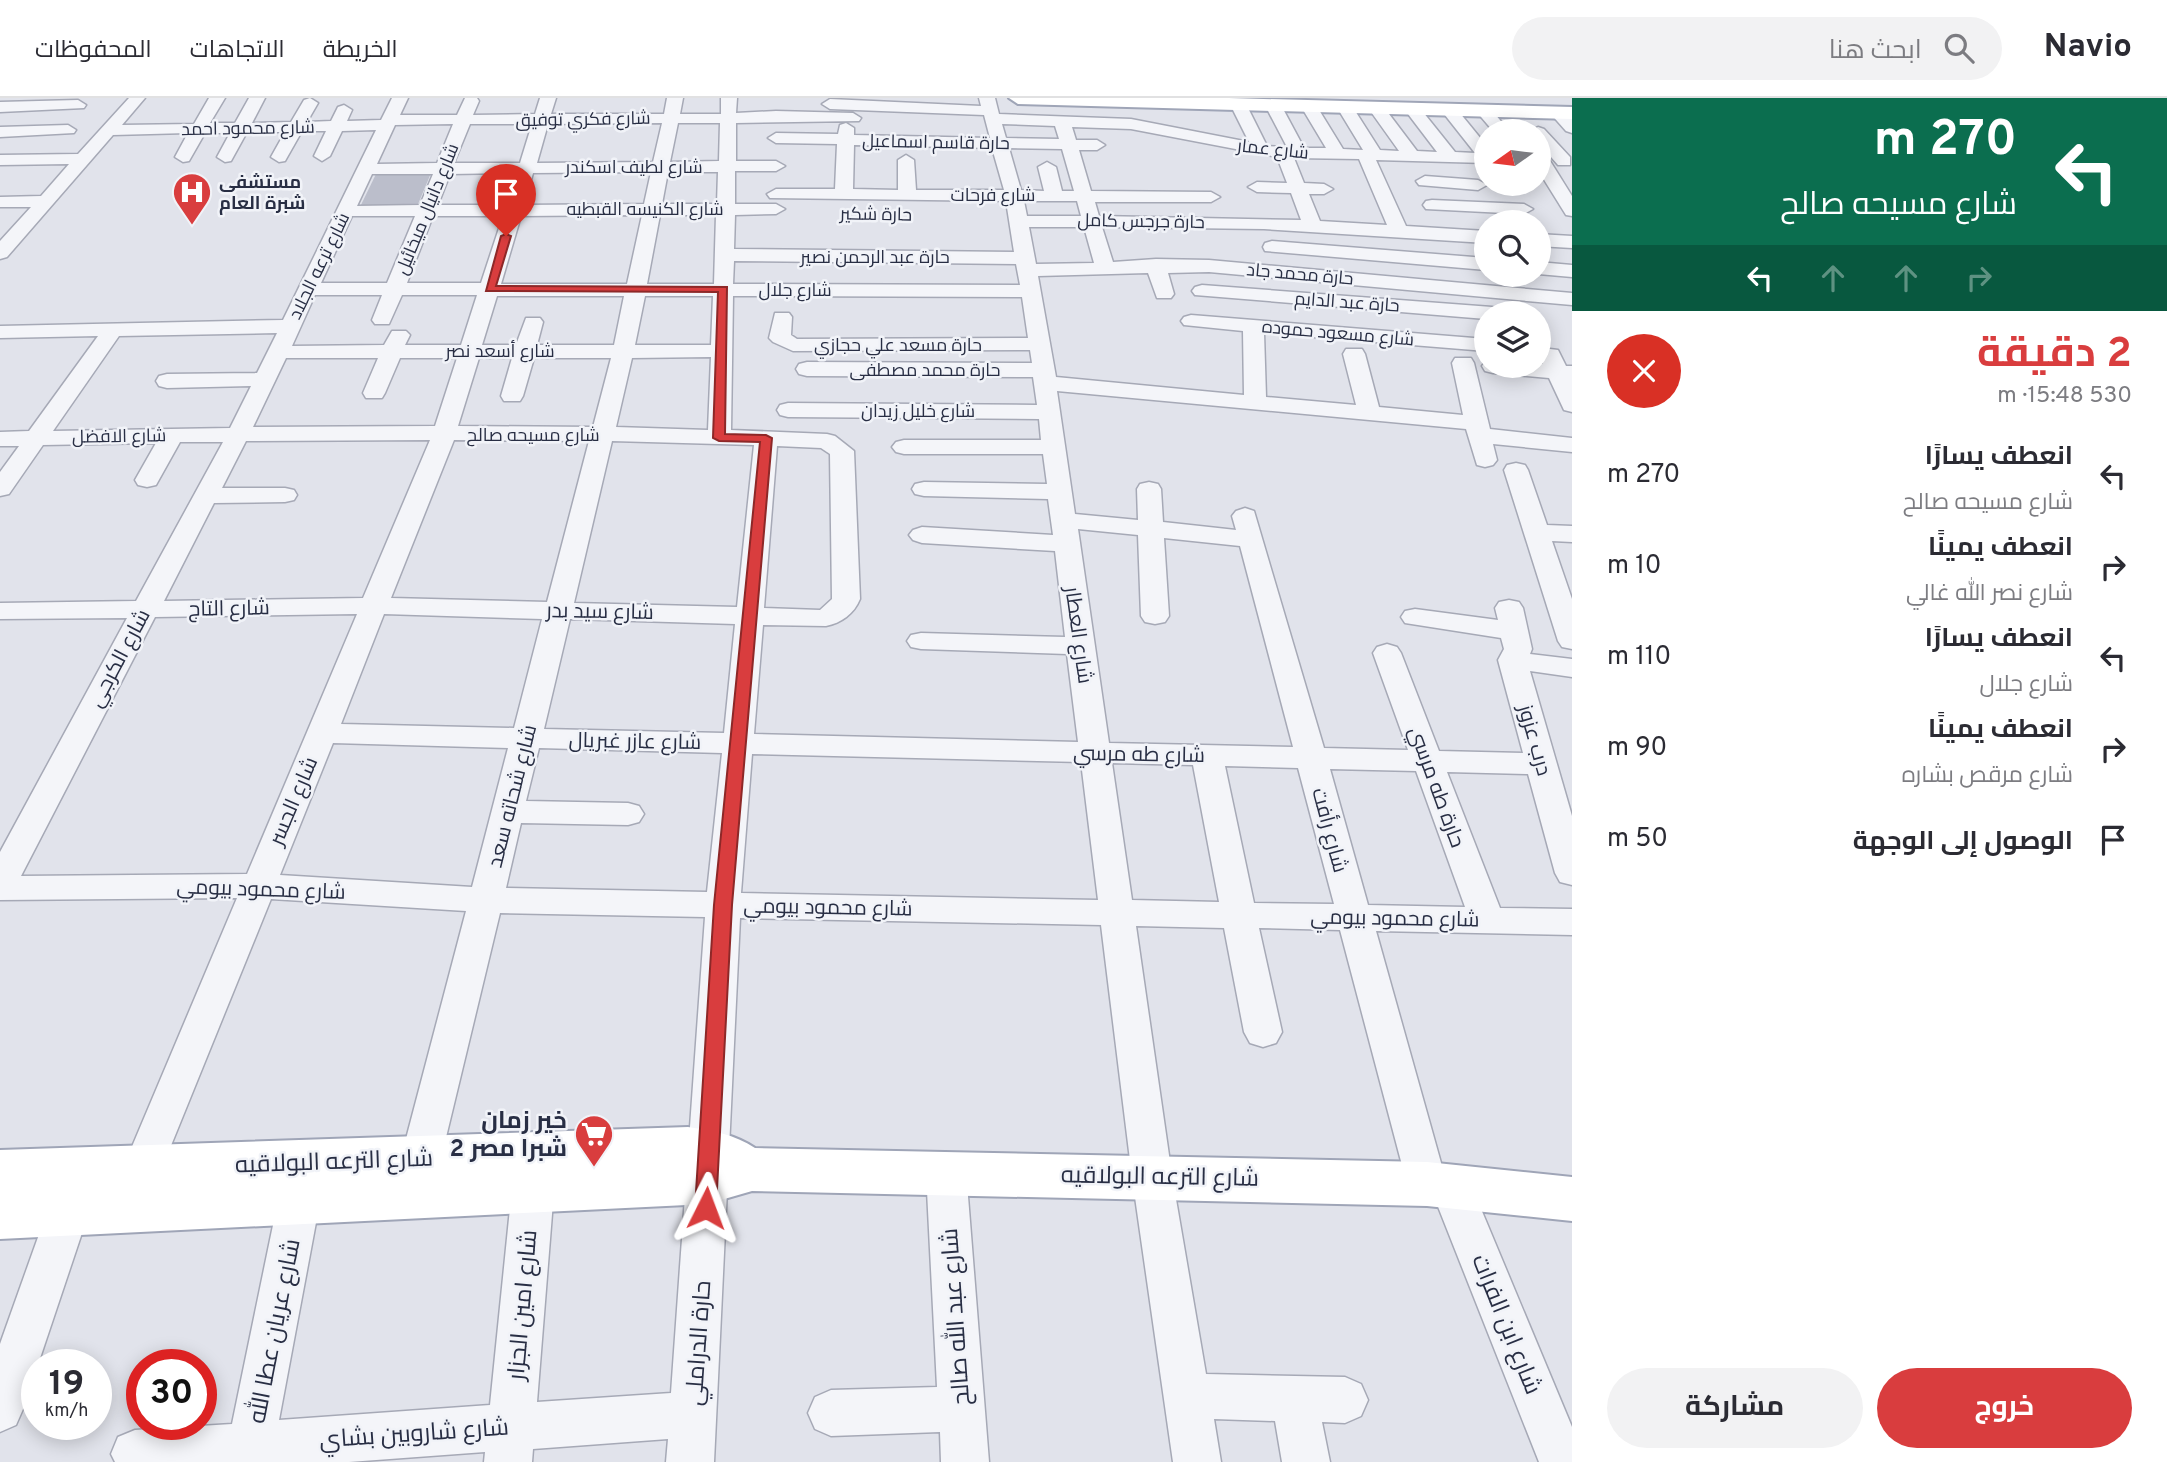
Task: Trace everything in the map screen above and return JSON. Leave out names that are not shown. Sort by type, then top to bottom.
[{"type":"main road","points":[[1018,98],[1146,103],[1247,102],[1413,110],[1567,111]]},
{"type":"main road","points":[[1247,102],[1274,107],[1304,105],[1567,111]]},
{"type":"main road","name":"شارع الترعه البولاقيه","points":[[0,1172],[421,1158],[1439,1184],[1572,1199]]},
{"type":"main road","name":"شارع الترعه البولاقيه","points":[[0,1216],[533,1189],[721,1167]]},
{"type":"street","points":[[0,253],[137,98]]},
{"type":"street","points":[[183,157],[217,98]]},
{"type":"street","points":[[225,157],[257,98]]},
{"type":"street","name":"شارع ترعه الجلاد","points":[[239,433],[400,98]]},
{"type":"street","name":"شارع دانيال ميخائيل","points":[[374,393],[391,351],[394,289],[472,98]]},
{"type":"street","name":"شارع الجسر","points":[[143,1168],[444,435],[548,98]]},
{"type":"street","points":[[608,124],[613,98]]},
{"type":"street","name":"شارع شحاته سعد","points":[[421,1158],[623,352],[675,98]]},
{"type":"street","points":[[1247,102],[1261,151]]},
{"type":"street","points":[[279,157],[310,103]]},
{"type":"street","points":[[1146,103],[1147,126]]},
{"type":"street","points":[[322,156],[347,104]]},
{"type":"street","points":[[0,107],[78,105]]},
{"type":"street","points":[[1304,105],[1338,154]]},
{"type":"street","points":[[1274,107],[1291,153],[1298,188],[1313,227]]},
{"type":"street","points":[[719,438],[729,108]]},
{"type":"street","name":"شارع فكري توفيق","points":[[388,122],[542,119],[608,124],[671,118],[729,108],[776,108],[994,131]]},
{"type":"street","points":[[776,108],[777,221]]},
{"type":"street","points":[[1346,108],[1370,155],[1399,232]]},
{"type":"street","points":[[1377,109],[1412,156]]},
{"type":"street","points":[[1413,110],[1474,180]]},
{"type":"street","points":[[1449,110],[1474,142]]},
{"type":"street","points":[[1484,111],[1491,119]]},
{"type":"street","points":[[1567,111],[1572,128]]},
{"type":"street","points":[[0,158],[43,112]]},
{"type":"street","points":[[1520,112],[1526,119]]},
{"type":"street","points":[[1062,121],[1105,267]]},
{"type":"street","name":"شارع عمار","points":[[994,131],[1062,121],[1114,122],[1147,126],[1261,151],[1474,157]]},
{"type":"street","name":"شارع محمود احمد","points":[[108,130],[337,126],[388,122]]},
{"type":"street","points":[[0,132],[63,127],[43,145]]},
{"type":"street","name":"حارة قاسم اسماعيل","points":[[776,138],[994,131],[1069,145],[1097,145]]},
{"type":"street","name":"شارع العطار","points":[[994,131],[1020,239],[1043,366],[1152,1176],[1197,1462]]},
{"type":"street","points":[[845,195],[851,159],[846,134]]},
{"type":"street","points":[[1551,145],[1568,161]]},
{"type":"street","points":[[0,158],[83,159]]},
{"type":"street","points":[[906,160],[908,195]]},
{"type":"street","points":[[589,210],[600,161]]},
{"type":"street","name":"شارع لطيف اسكندر","points":[[367,169],[527,168],[600,161],[661,167],[776,166]]},
{"type":"street","points":[[1048,167],[1054,196]]},
{"type":"street","points":[[967,172],[969,195]]},
{"type":"street","points":[[1551,178],[1572,211]]},
{"type":"street","points":[[1425,181],[1474,185]]},
{"type":"street","points":[[1256,187],[1324,189]]},
{"type":"street","name":"شارع فرحات","points":[[777,221],[845,195],[969,195],[1020,239],[1054,196],[1211,197]]},
{"type":"street","points":[[0,202],[46,201]]},
{"type":"street","points":[[1432,205],[1474,212]]},
{"type":"street","name":"شارع الكنيسه القبطيه","points":[[346,211],[725,209],[777,221]]},
{"type":"street","points":[[1519,210],[1524,209]]},
{"type":"street","points":[[1195,218],[1208,278]]},
{"type":"street","name":"حارة جرجس كامل","points":[[1020,239],[1093,221],[1195,218],[1268,234]]},
{"type":"street","name":"حارة عبد الرحمن نصير","points":[[724,255],[777,221],[1020,239]]},
{"type":"street","points":[[0,225],[25,225]]},
{"type":"street","points":[[1268,234],[1313,227],[1399,232],[1469,252]]},
{"type":"street","points":[[1268,234],[1469,252]]},
{"type":"street","points":[[1268,234],[1280,272]]},
{"type":"street","name":"حارة محمد جاد","points":[[1020,239],[1081,268],[1153,259],[1208,278],[1280,272],[1572,299]]},
{"type":"street","name":"شارع جلال","points":[[308,289],[723,289],[1020,239]]},
{"type":"street","points":[[1551,241],[1572,242]]},
{"type":"street","points":[[1469,252],[1480,290]]},
{"type":"street","points":[[1551,252],[1572,254]]},
{"type":"street","points":[[1153,259],[1164,294]]},
{"type":"street","points":[[1081,268],[1084,292]]},
{"type":"street","points":[[1551,269],[1572,271]]},
{"type":"street","points":[[1306,275],[1309,299]]},
{"type":"street","name":"حارة عبد الدايم","points":[[1208,278],[1309,299],[1474,312]]},
{"type":"street","points":[[1450,288],[1458,311]]},
{"type":"street","points":[[512,396],[524,351],[558,289]]},
{"type":"street","name":"حارة مسعد علي حجازي","points":[[782,317],[780,338],[811,365],[877,338],[918,334],[1043,366]]},
{"type":"street","points":[[811,365],[824,320]]},
{"type":"street","name":"شارع مسعود حموده","points":[[1191,321],[1253,336],[1474,345]]},
{"type":"street","points":[[0,332],[290,326]]},
{"type":"street","points":[[0,489],[113,330]]},
{"type":"street","points":[[1255,402],[1253,336],[1354,354],[1474,364]]},
{"type":"street","points":[[877,338],[885,377]]},
{"type":"street","name":"شارع أسعد نصر","points":[[278,352],[721,351]]},
{"type":"street","points":[[1551,351],[1572,353]]},
{"type":"street","points":[[1354,354],[1369,413]]},
{"type":"street","points":[[1551,358],[1565,372],[1572,405]]},
{"type":"street","points":[[971,364],[975,396]]},
{"type":"street","name":"حارة محمد مصطفى","points":[[811,365],[885,377],[971,364],[1043,366]]},
{"type":"street","points":[[1043,366],[1255,402],[1369,413],[1572,445]]},
{"type":"street","points":[[1475,378],[1478,429],[1485,460]]},
{"type":"street","points":[[167,381],[265,379]]},
{"type":"street","name":"شارع خليل زيدان","points":[[788,410],[1049,412]]},
{"type":"street","points":[[941,411],[947,447]]},
{"type":"street","name":"شارع الافضل","points":[[0,439],[239,433]]},
{"type":"street","name":"شارع مسيحه صالح","points":[[239,433],[602,434],[827,441],[842,451],[845,599],[843,606],[826,618]]},
{"type":"street","name":"شارع الكرجي","points":[[0,885],[239,433]]},
{"type":"street","points":[[146,480],[172,435]]},
{"type":"street","name":"حارة الدراملي","points":[[690,1462],[721,1167],[723,905],[766,438]]},
{"type":"street","points":[[904,447],[1054,447]]},
{"type":"street","points":[[1516,470],[1572,642]]},
{"type":"street","points":[[924,489],[1060,492]]},
{"type":"street","points":[[1149,489],[1155,615]]},
{"type":"street","points":[[206,496],[285,495]]},
{"type":"street","name":"شارع رأفت","points":[[1151,529],[1248,528],[1354,917],[1439,1184]]},
{"type":"street","points":[[922,536],[1151,529]]},
{"type":"street","points":[[1537,532],[1572,534]]},
{"type":"street","name":"شارع سيد بدر","points":[[374,606],[826,618]]},
{"type":"street","name":"شارع التاج","points":[[0,611],[374,606]]},
{"type":"street","points":[[1415,617],[1512,633],[1572,668]]},
{"type":"street","name":"درب عزوز","points":[[1512,633],[1553,771],[1572,873]]},
{"type":"street","points":[[922,641],[1080,646]]},
{"type":"street","name":"حارة طه مرسي","points":[[1387,653],[1487,920]]},
{"type":"street","name":"شارع عازر غبريال","points":[[321,733],[738,744]]},
{"type":"street","name":"شارع طه مرسي","points":[[738,744],[1427,761],[1553,771]]},
{"type":"street","points":[[1207,756],[1263,1032]]},
{"type":"street","points":[[507,812],[628,814]]},
{"type":"street","name":"شارع محمود بيومي","points":[[0,885],[258,886],[486,900],[1572,922]]},
{"type":"street","name":"شارع عبد الله صالح","points":[[946,1171],[965,1462]]},
{"type":"street","name":"شارع ابن الفرات","points":[[1439,1184],[1563,1462]]},
{"type":"street","name":"شارع امين الجزار","points":[[510,1444],[533,1189]]},
{"type":"street","name":"شارع عريان عطا الله","points":[[249,1454],[299,1201]]},
{"type":"street","points":[[0,1409],[68,1212]]},
{"type":"street","points":[[1187,1396],[1345,1400]]},
{"type":"street","points":[[1294,1399],[1306,1462]]},
{"type":"street","points":[[831,1413],[961,1409]]},
{"type":"street","name":"شارع شاروبين بشاي","points":[[135,1454],[249,1454],[510,1444],[693,1414]]},
{"type":"building","points":[[431,173],[416,209],[359,209],[376,174]]},
{"type":"place","name":"مستشفى شبرة العام","points":[[192,226]]},
{"type":"place","name":"خير زمان شبرا مصر 2","points":[[594,1168]]},
{"type":"route","points":[[506,236],[490,289],[723,289],[719,438],[766,438],[723,905],[706,1208]]}]
